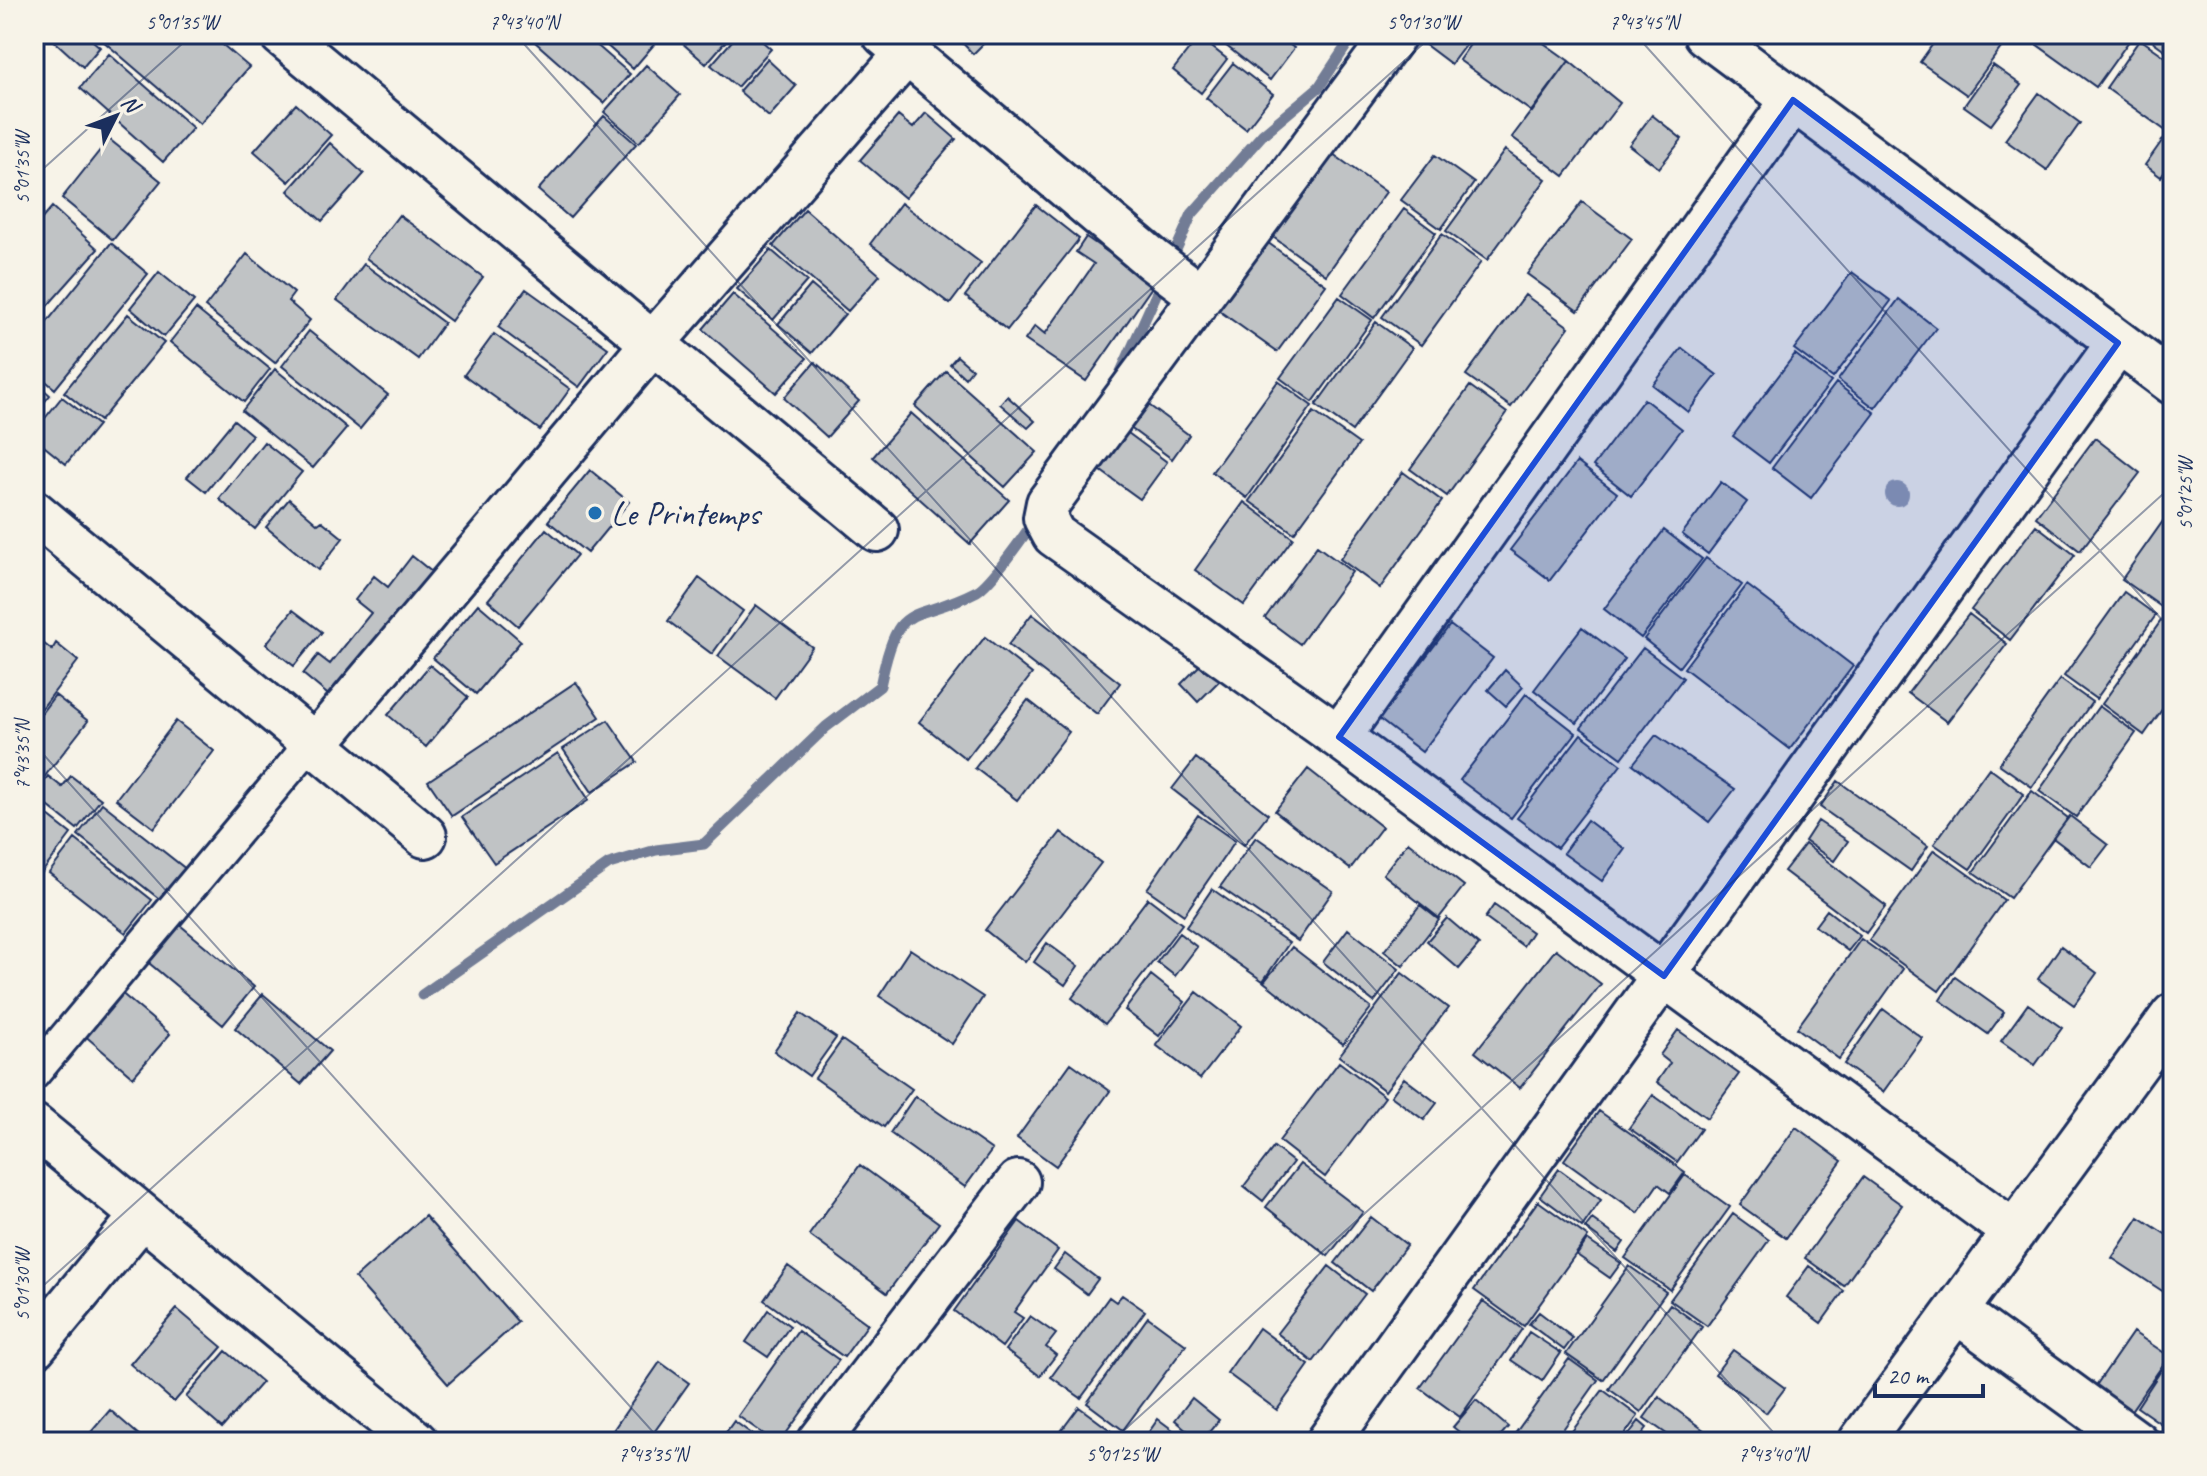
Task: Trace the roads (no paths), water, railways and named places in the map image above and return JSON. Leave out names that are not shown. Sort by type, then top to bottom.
[{"type":"street","points":[[281,34],[877,530]]},
{"type":"street","points":[[1395,34],[1195,292],[1048,503],[1045,518],[1054,535],[1339,737],[2014,1232]]},
{"type":"street","points":[[1705,34],[2173,383]]},
{"type":"street","points":[[34,1074],[653,343],[895,44],[1195,292]]},
{"type":"street","points":[[1339,737],[1793,100]]},
{"type":"street","points":[[1328,1442],[2118,343]]},
{"type":"street","points":[[34,512],[425,836]]},
{"type":"street","points":[[1860,1442],[2173,1015]]},
{"type":"street","points":[[34,1126],[416,1442]]},
{"type":"street","points":[[819,1442],[1018,1182]]},
{"type":"street","points":[[34,1347],[142,1216]]},
{"type":"street","points":[[1956,1311],[2136,1442]]},
{"type":"waterway","points":[[1171,261],[1192,214],[1263,134],[1319,87],[1354,34]]},
{"type":"waterway","points":[[1120,374],[1164,277]]},
{"type":"waterway","points":[[422,995],[609,864],[656,850],[704,844],[826,727],[880,686],[887,657],[901,625],[921,612],[977,591],[1008,558],[1035,518]]},
{"type":"place","name":"Le Printemps","points":[[595,513]]}]
